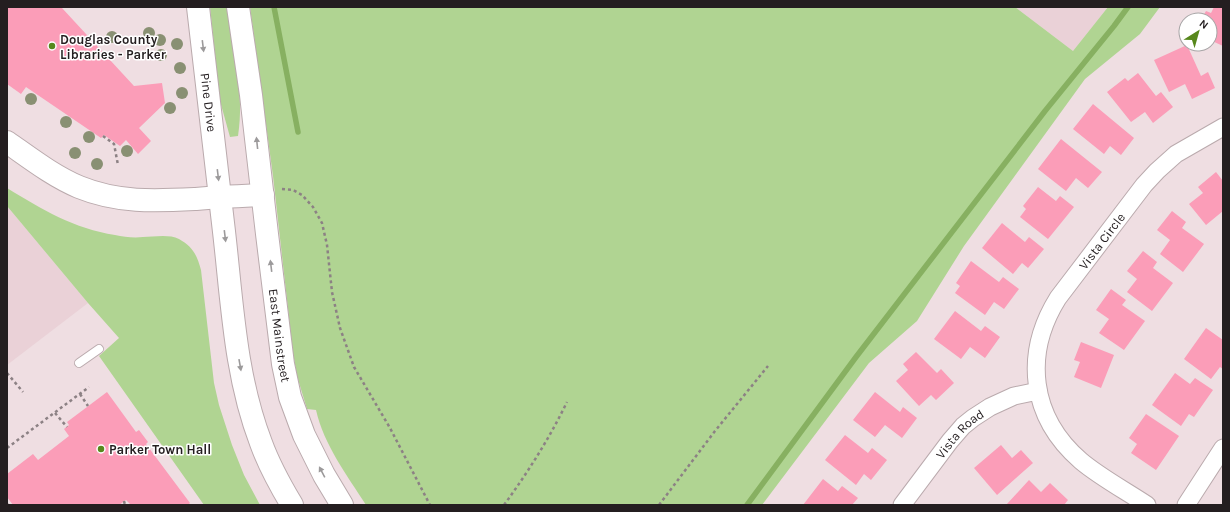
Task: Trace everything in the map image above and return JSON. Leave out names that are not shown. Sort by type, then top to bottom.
[{"type":"main road","name":"Pine Drive","points":[[198,7],[220,197]]},
{"type":"main road","points":[[7,142],[62,178],[80,187],[118,198],[138,201],[263,195],[250,82],[238,7]]},
{"type":"main road","name":"East Mainstreet","points":[[263,195],[282,357],[290,397],[304,435],[313,454],[342,505]]},
{"type":"main road","points":[[220,197],[234,330],[246,395],[260,443],[274,474],[292,505]]},
{"type":"street","name":"Vista Circle","points":[[1148,505],[1090,468],[1074,455],[1052,426],[1042,407],[1038,391],[1036,362],[1041,336],[1049,315],[1058,298],[1144,185],[1176,154],[1223,127]]},
{"type":"street","name":"Vista Road","points":[[902,505],[950,441],[968,422],[980,412],[1001,401],[1014,396],[1038,391]]},
{"type":"street","points":[[1186,505],[1223,448]]},
{"type":"lane","points":[[79,363],[99,349]]},
{"type":"path","points":[[103,136],[114,144],[118,165]]},
{"type":"path","points":[[263,195],[283,188],[293,190],[302,195],[313,207],[322,223],[327,245],[332,292],[340,328],[354,367],[390,428],[430,505]]},
{"type":"path","points":[[659,505],[715,431],[768,366]]},
{"type":"path","points":[[7,372],[23,392]]},
{"type":"path","points":[[7,448],[89,387]]},
{"type":"path","points":[[80,394],[88,406]]},
{"type":"path","points":[[504,505],[538,456],[567,402]]},
{"type":"path","points":[[55,412],[67,427]]},
{"type":"path","points":[[124,501],[125,505]]},
{"type":"shaded area","points":[[1015,7],[1108,7],[1073,51]]},
{"type":"shaded area","points":[[7,206],[88,303],[7,365]]},
{"type":"green space","points":[[210,7],[227,7],[239,88],[240,120],[238,136],[230,137],[220,101]]},
{"type":"green space","points":[[250,7],[1015,7],[1073,51],[1108,7],[1160,7],[1140,34],[1085,79],[964,246],[917,321],[869,363],[762,505],[366,505],[330,448],[316,410],[307,409],[297,376],[293,353],[273,176]]},
{"type":"green space","points":[[7,188],[46,211],[86,228],[125,237],[175,237],[191,248],[198,260],[201,270],[214,383],[219,405],[232,445],[244,475],[260,505],[204,505],[99,356],[119,338],[7,206]]},
{"type":"building","name":"Douglas County Libraries - Parker","points":[[7,7],[63,7],[62,8],[134,86],[162,83],[165,103],[139,128],[151,141],[138,154],[126,140],[120,146],[104,135],[101,138],[26,87],[21,94],[7,84]]},
{"type":"building","points":[[1214,7],[1223,8],[1223,46],[1218,44],[1218,12],[1212,12]]},
{"type":"building","points":[[1178,49],[1178,52],[1190,52],[1201,76],[1208,72],[1215,88],[1192,99],[1185,84],[1169,92],[1154,60]]},
{"type":"building","points":[[1138,73],[1156,96],[1161,92],[1173,107],[1153,123],[1145,112],[1131,122],[1107,92],[1125,78],[1128,81]]},
{"type":"building","points":[[1093,104],[1134,138],[1121,155],[1110,146],[1104,154],[1073,129]]},
{"type":"building","points":[[1061,139],[1102,172],[1088,188],[1076,178],[1066,191],[1038,169]]},
{"type":"building","points":[[1216,172],[1223,181],[1223,211],[1206,225],[1189,204],[1203,193],[1198,187]]},
{"type":"building","points":[[1038,187],[1056,201],[1060,196],[1074,207],[1048,239],[1020,217],[1026,209],[1023,206]]},
{"type":"building","points":[[1172,211],[1186,222],[1182,228],[1204,244],[1183,272],[1160,254],[1170,240],[1157,230]]},
{"type":"building","points":[[1002,223],[1025,242],[1029,237],[1044,249],[1028,268],[1022,263],[1013,274],[982,248]]},
{"type":"building","points":[[1143,251],[1157,262],[1153,268],[1173,283],[1152,311],[1127,292],[1137,279],[1127,271]]},
{"type":"building","points":[[971,261],[999,282],[1003,277],[1019,289],[1004,309],[994,302],[985,315],[955,293],[960,286],[956,283]]},
{"type":"building","points":[[1111,289],[1126,300],[1122,305],[1145,321],[1124,350],[1099,333],[1109,319],[1096,310]]},
{"type":"building","points":[[955,311],[981,331],[985,326],[1000,337],[985,358],[970,347],[961,359],[934,339]]},
{"type":"building","points":[[1206,328],[1223,340],[1223,369],[1220,367],[1211,379],[1184,359]]},
{"type":"building","points":[[1081,342],[1114,355],[1101,388],[1074,377],[1080,362],[1074,360]]},
{"type":"building","points":[[916,352],[937,373],[941,369],[954,383],[936,400],[931,395],[919,406],[896,381],[908,370],[903,364]]},
{"type":"building","points":[[1175,373],[1190,384],[1195,378],[1213,390],[1194,417],[1189,414],[1181,426],[1152,405]]},
{"type":"building","name":"Parker Town Hall","points":[[107,392],[136,432],[139,430],[148,442],[146,444],[190,503],[188,505],[131,505],[126,500],[119,505],[13,505],[7,497],[7,474],[33,454],[38,460],[69,436],[64,429],[69,425],[67,422]]},
{"type":"building","points":[[875,392],[900,412],[903,407],[917,418],[902,438],[885,425],[875,437],[853,420]]},
{"type":"building","points":[[1146,414],[1179,436],[1156,470],[1131,453],[1137,444],[1129,438]]},
{"type":"building","points":[[845,435],[868,453],[872,448],[887,460],[871,480],[864,474],[856,485],[825,460]]},
{"type":"building","points":[[1001,445],[1012,458],[1021,450],[1033,463],[997,495],[974,468]]},
{"type":"building","points":[[823,479],[838,491],[842,486],[858,498],[852,505],[803,505]]},
{"type":"building","points":[[1029,480],[1041,492],[1050,483],[1068,500],[1064,505],[1006,505]]},
{"type":"waterway","points":[[274,7],[298,132]]},
{"type":"waterway","points":[[747,505],[856,357],[1045,111],[1128,7]]},
{"type":"place","name":"Douglas County Libraries - Parker","points":[[52,46]]},
{"type":"place","name":"Parker Town Hall","points":[[101,449]]}]
